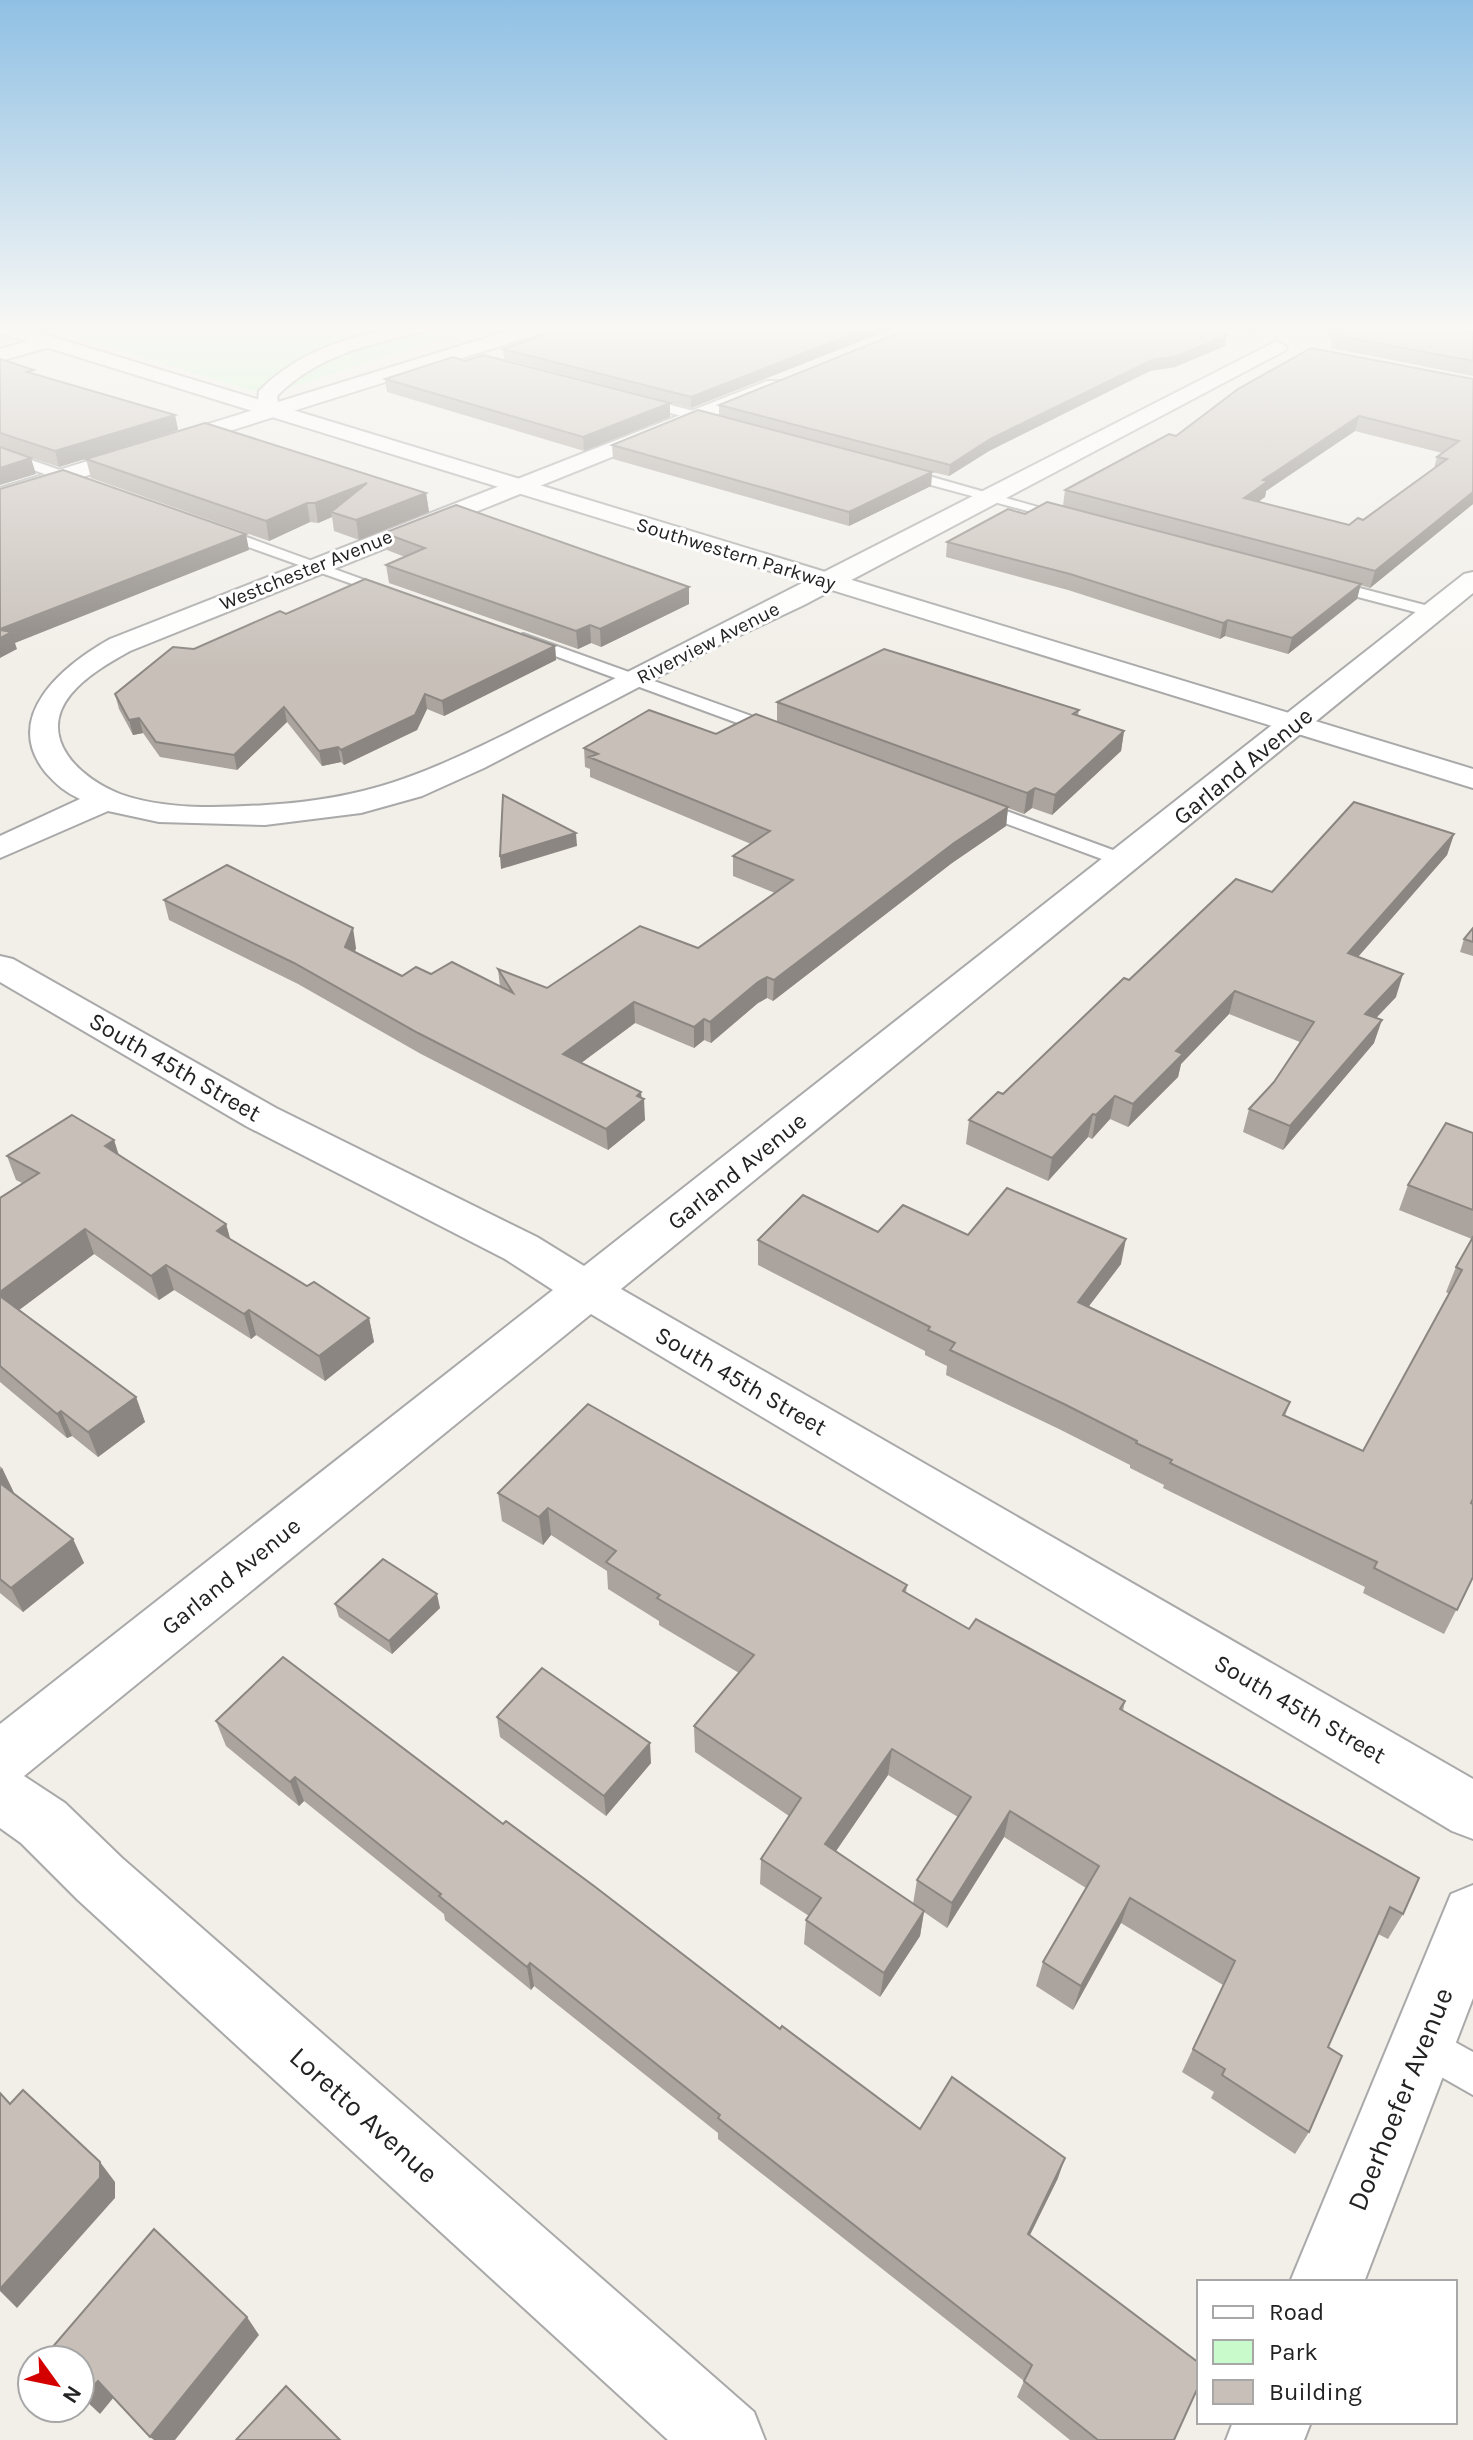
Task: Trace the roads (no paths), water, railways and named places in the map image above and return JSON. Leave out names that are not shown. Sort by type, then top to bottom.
[{"type":"street","points":[[0,496],[172,441]]},
{"type":"street","name":"Southwestern Parkway","points":[[367,441],[1473,779]]},
{"type":"street","name":"Westchester Avenue","points":[[105,800],[62,775],[50,757],[42,730],[47,706],[62,684],[78,670],[120,645],[633,441]]},
{"type":"street","name":"Riverview Avenue","points":[[105,800],[210,816],[249,817],[301,814],[363,803],[428,783],[1096,441]]},
{"type":"street","name":"Garland Avenue","points":[[0,1760],[1296,725],[1473,580]]},
{"type":"street","points":[[0,848],[105,800]]},
{"type":"street","name":"South 45th Street","points":[[0,967],[261,1117],[521,1248],[1473,1811]]},
{"type":"street","name":"Loretto Avenue","points":[[0,1794],[43,1823],[100,1879],[726,2440]]},
{"type":"street","name":"Doerhoefer Avenue","points":[[1328,2280],[1448,2059],[1473,1916]]},
{"type":"lane","points":[[0,453],[91,486]]},
{"type":"lane","points":[[879,467],[1078,520]]},
{"type":"lane","points":[[196,524],[403,597]]},
{"type":"lane","points":[[1310,580],[1434,612]]},
{"type":"lane","points":[[505,633],[799,740]]},
{"type":"lane","points":[[962,800],[1125,861]]}]
